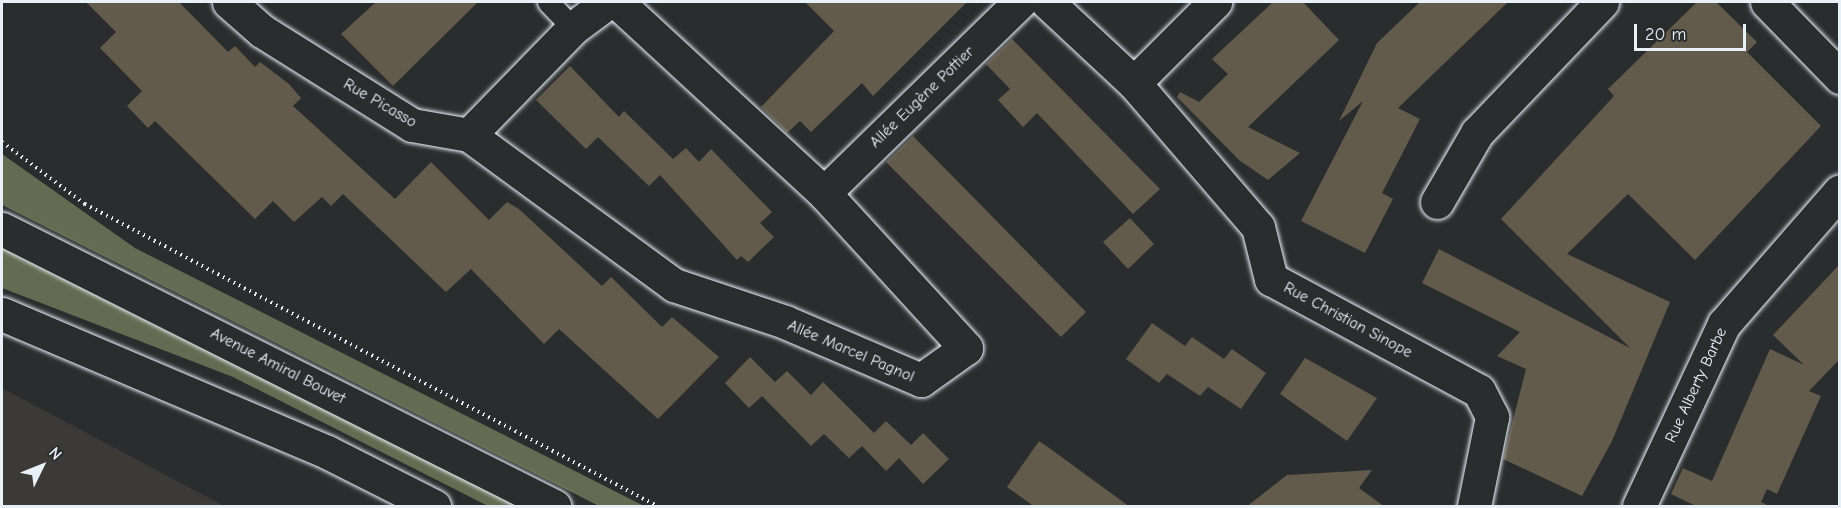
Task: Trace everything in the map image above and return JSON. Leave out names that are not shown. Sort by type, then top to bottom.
[{"type":"street","name":"Rue Picasso","points":[[230,2],[262,31],[412,125],[469,135]]},
{"type":"street","points":[[469,135],[573,28],[608,2]]},
{"type":"street","name":"Allée Marcel Pagnol","points":[[469,135],[674,285],[785,322],[921,380],[966,348],[824,193],[617,2]]},
{"type":"street","name":"Allée Eugène Pottier","points":[[824,193],[1020,2]]},
{"type":"street","name":"Rue Christian Sinope","points":[[1047,2],[1134,83],[1258,227],[1271,279],[1479,391],[1492,417],[1474,507]]},
{"type":"street","points":[[1134,83],[1215,2]]},
{"type":"street","points":[[1437,202],[1477,133],[1602,2]]},
{"type":"street","points":[[1767,2],[1839,76]]},
{"type":"street","name":"Rue Alberty Barbe","points":[[1639,507],[1724,324],[1839,191]]},
{"type":"street","name":"Avenue Amiral Bouvet","points":[[2,229],[554,507]]},
{"type":"street","points":[[2,314],[327,453],[434,507]]},
{"type":"lane","points":[[548,2],[573,28]]},
{"type":"path","points":[[2,142],[85,204],[657,507]]},
{"type":"shaded area","points":[[2,388],[224,506],[2,506]]},
{"type":"green space","points":[[2,154],[135,248],[644,506],[599,506],[2,205]]},
{"type":"green space","points":[[2,241],[531,506],[488,506],[233,377],[2,288]]},
{"type":"building","points":[[86,2],[179,2],[228,52],[235,46],[255,67],[260,62],[289,84],[301,98],[293,106],[395,199],[431,162],[489,220],[507,202],[519,209],[602,286],[611,277],[662,327],[672,317],[719,357],[658,419],[559,329],[544,344],[471,269],[446,292],[343,194],[331,206],[322,197],[294,222],[273,201],[255,219],[155,121],[148,128],[127,106],[142,91],[100,48],[116,32]]},
{"type":"building","points":[[376,2],[478,2],[393,86],[341,34]]},
{"type":"building","points":[[805,2],[967,2],[873,96],[862,83],[811,132],[800,121],[787,133],[761,107],[834,31]]},
{"type":"building","points":[[1273,2],[1303,2],[1339,40],[1248,127],[1300,153],[1268,180],[1239,160],[1177,97],[1180,92],[1199,102],[1228,74],[1212,59]]},
{"type":"building","points":[[1420,2],[1508,2],[1398,108],[1420,119],[1382,193],[1393,199],[1365,253],[1301,221],[1363,101],[1339,121],[1377,43]]},
{"type":"building","points":[[1697,2],[1716,2],[1757,42],[1747,52],[1821,126],[1695,260],[1628,194],[1567,254],[1670,302],[1612,441],[1582,496],[1503,459],[1526,369],[1497,356],[1520,332],[1422,283],[1439,249],[1630,348],[1501,219],[1614,96],[1608,89]]},
{"type":"building","points":[[1012,39],[1160,189],[1133,214],[1037,113],[1023,127],[998,100],[1010,89],[986,64]]},
{"type":"building","points":[[570,66],[619,117],[624,111],[673,159],[686,148],[699,162],[711,149],[772,212],[760,223],[774,237],[748,262],[741,256],[737,260],[660,175],[649,186],[598,137],[586,149],[536,100]]},
{"type":"building","points":[[913,136],[1086,312],[1061,337],[886,162]]},
{"type":"building","points":[[1130,218],[1154,244],[1128,269],[1103,242]]},
{"type":"building","points":[[1839,265],[1839,360],[1809,391],[1821,396],[1777,494],[1767,489],[1761,502],[1771,507],[1698,507],[1671,494],[1683,468],[1712,481],[1770,349],[1804,365],[1773,335]]},
{"type":"building","points":[[1152,323],[1185,346],[1192,337],[1224,359],[1232,349],[1266,373],[1241,409],[1208,387],[1200,396],[1167,374],[1159,383],[1126,359]]},
{"type":"building","points":[[750,357],[775,382],[787,371],[811,395],[823,382],[874,433],[886,421],[911,445],[923,433],[949,459],[923,484],[899,458],[886,471],[862,446],[849,458],[824,434],[811,446],[762,396],[749,408],[725,383]]},
{"type":"building","points":[[1305,358],[1377,398],[1347,441],[1280,394]]},
{"type":"building","points":[[1039,441],[1130,507],[1035,507],[1007,487]]},
{"type":"building","points":[[1372,470],[1359,488],[1385,507],[1246,507],[1287,475]]}]
